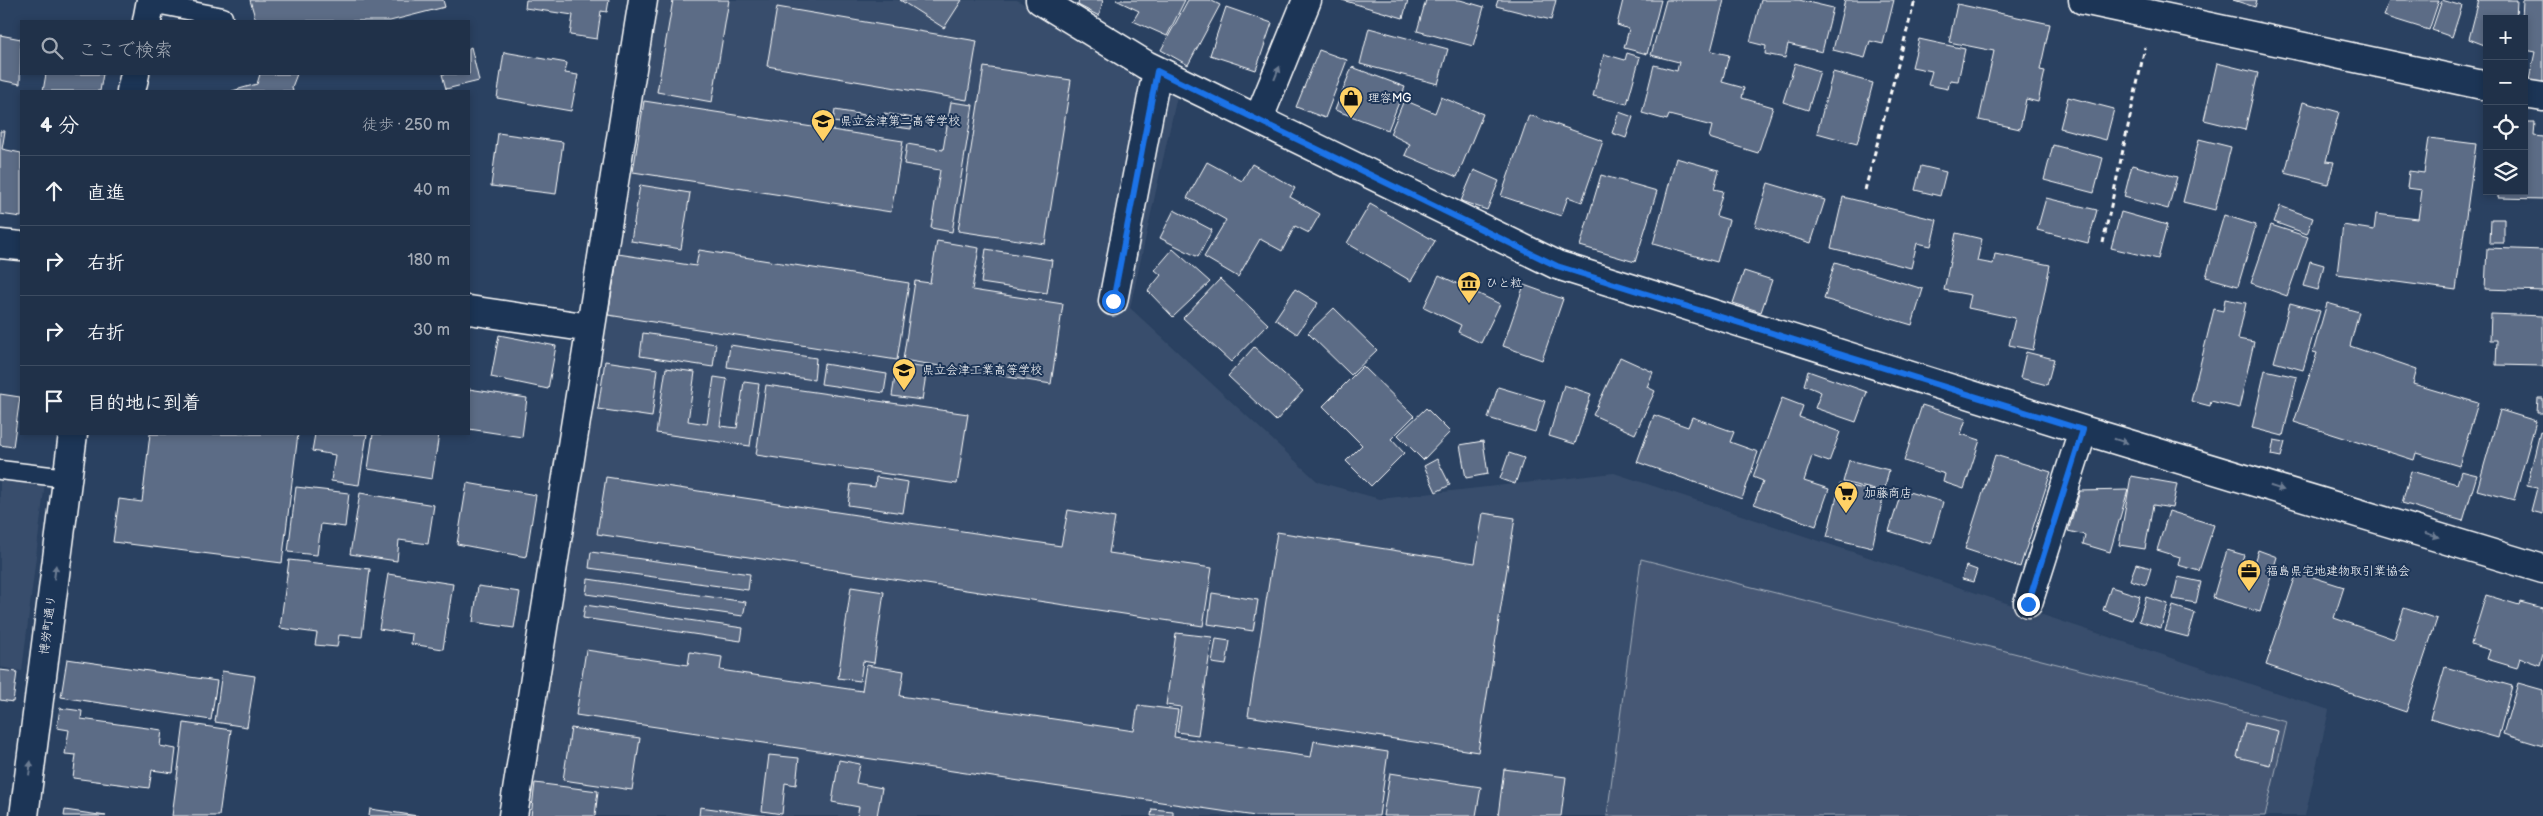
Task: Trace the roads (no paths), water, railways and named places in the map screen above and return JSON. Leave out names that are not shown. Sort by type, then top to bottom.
[{"type":"street","points":[[513,816],[643,0]]},
{"type":"street","points":[[1040,0],[1157,71],[1259,118],[1557,266],[2083,430],[2543,569]]},
{"type":"street","points":[[1259,118],[1307,0]]},
{"type":"street","points":[[2083,0],[2483,85]]},
{"type":"street","points":[[1113,301],[1157,71]]},
{"type":"street","points":[[132,90],[135,75]]},
{"type":"street","points":[[2528,95],[2543,98]]},
{"type":"street","points":[[0,244],[20,246]]},
{"type":"street","points":[[470,310],[590,328]]},
{"type":"street","points":[[2028,604],[2083,430]]},
{"type":"street","name":"博労町通り","points":[[24,816],[73,435]]},
{"type":"lane","points":[[150,8],[223,17]]},
{"type":"lane","points":[[0,470],[67,478]]},
{"type":"place","name":"理容MG","points":[[1351,119]]},
{"type":"place","name":"県立会津第二高等学校","points":[[823,142]]},
{"type":"place","name":"ひと粒","points":[[1469,304]]},
{"type":"place","name":"県立会津工業高等学校","points":[[904,391]]},
{"type":"place","name":"加藤商店","points":[[1846,514]]},
{"type":"place","name":"福島県宅地建物取引業協会","points":[[2249,592]]}]
